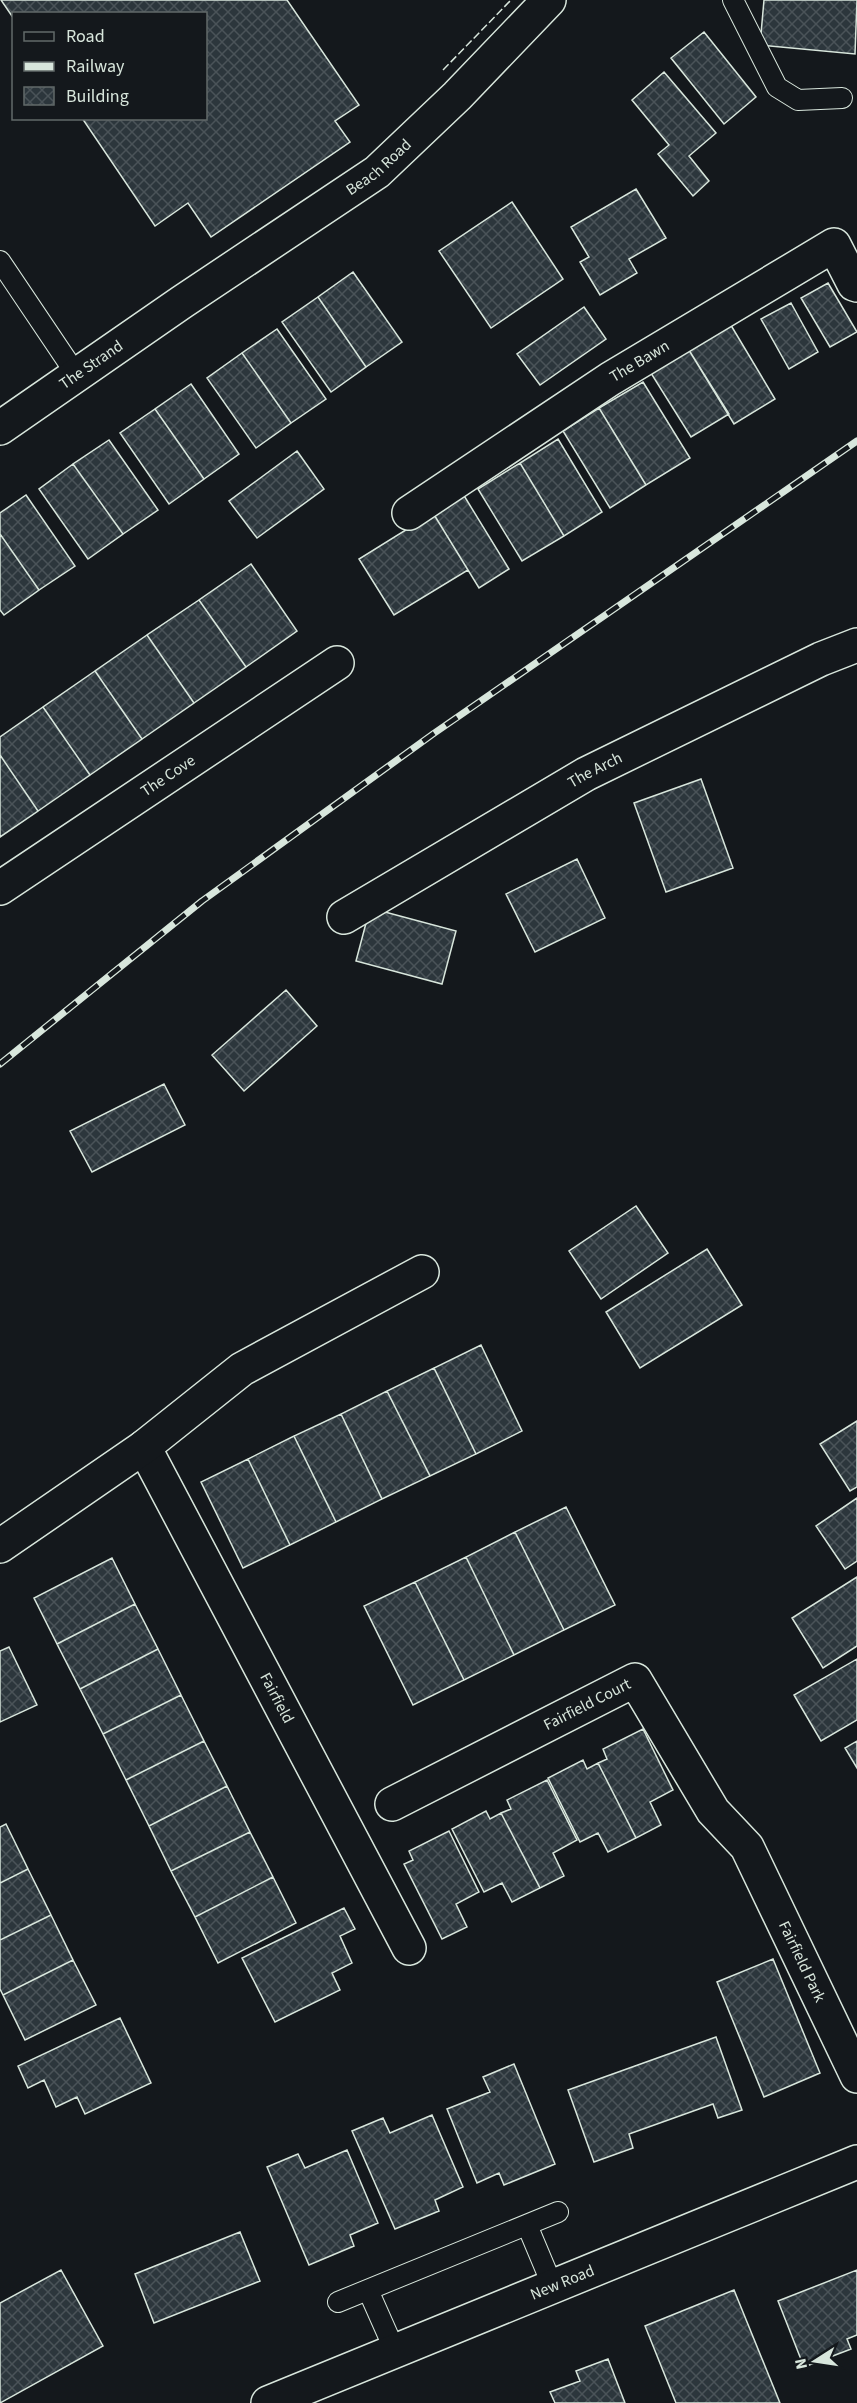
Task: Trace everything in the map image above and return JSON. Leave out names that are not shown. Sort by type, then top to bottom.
[{"type":"street","name":"Beach Road","points":[[182,302],[377,172],[457,96],[549,0]]},
{"type":"street","name":"The Bawn","points":[[410,513],[610,379],[834,245],[854,284],[857,285]]},
{"type":"street","name":"The Strand","points":[[0,428],[182,302]]},
{"type":"street","name":"The Arch","points":[[344,917],[586,774],[820,659],[857,645]]},
{"type":"street","name":"The Cove","points":[[0,888],[338,663]]},
{"type":"street","points":[[0,1546],[144,1448],[242,1368],[422,1272]]},
{"type":"street","name":"Fairfield","points":[[144,1448],[409,1948]]},
{"type":"street","name":"Fairfield Court","points":[[392,1804],[635,1680],[713,1810],[747,1847]]},
{"type":"street","name":"Fairfield Park","points":[[747,1847],[857,2076]]},
{"type":"street","name":"New Road","points":[[268,2403],[857,2162]]},
{"type":"lane","points":[[732,0],[777,87],[798,100],[842,98]]},
{"type":"lane","points":[[0,261],[76,374]]},
{"type":"lane","points":[[338,2302],[558,2212]]},
{"type":"lane","points":[[527,2225],[553,2287]]},
{"type":"lane","points":[[368,2290],[395,2352]]},
{"type":"building","points":[[1,0],[287,0],[359,105],[335,121],[350,142],[211,237],[188,203],[155,226],[83,120],[207,120],[207,12],[12,12],[12,16]]},
{"type":"building","points":[[764,0],[857,0],[855,54],[760,45]]},
{"type":"building","points":[[704,32],[756,97],[724,124],[671,58]]},
{"type":"building","points":[[664,72],[716,133],[689,156],[709,181],[693,196],[658,154],[669,145],[632,100]]},
{"type":"building","points":[[636,189],[666,238],[629,259],[637,273],[600,295],[580,262],[589,257],[571,227]]},
{"type":"building","points":[[512,202],[563,279],[491,328],[439,251]]},
{"type":"building","points":[[353,272],[402,342],[366,367],[318,297]]},
{"type":"building","points":[[828,283],[857,332],[830,347],[801,298]]},
{"type":"building","points":[[318,297],[366,367],[331,392],[282,322]]},
{"type":"building","points":[[791,303],[818,352],[789,369],[761,319]]},
{"type":"building","points":[[584,307],[606,339],[540,385],[517,354]]},
{"type":"building","points":[[729,322],[775,399],[734,424],[687,347]]},
{"type":"building","points":[[277,329],[326,399],[291,423],[242,353]]},
{"type":"building","points":[[687,347],[729,414],[691,437],[649,370]]},
{"type":"building","points":[[242,353],[291,423],[256,448],[207,378]]},
{"type":"building","points":[[643,382],[690,458],[646,485],[599,408]]},
{"type":"building","points":[[191,384],[239,454],[204,479],[155,409]]},
{"type":"building","points":[[599,408],[646,485],[610,508],[563,431]]},
{"type":"building","points":[[155,409],[204,479],[169,504],[120,433]]},
{"type":"building","points":[[558,439],[602,512],[564,536],[520,463]]},
{"type":"building","points":[[109,440],[158,510],[123,534],[73,464]]},
{"type":"building","points":[[297,451],[324,489],[257,538],[229,501]]},
{"type":"building","points":[[520,463],[564,536],[522,561],[478,489]]},
{"type":"building","points":[[73,464],[123,534],[88,559],[39,489]]},
{"type":"building","points":[[463,494],[509,569],[479,588],[433,513]]},
{"type":"building","points":[[26,495],[75,566],[39,590],[0,534],[0,513]]},
{"type":"building","points":[[433,513],[468,570],[394,615],[359,559]]},
{"type":"building","points":[[0,534],[39,590],[4,615],[0,610]]},
{"type":"building","points":[[251,564],[297,631],[246,667],[199,600]]},
{"type":"building","points":[[199,600],[246,667],[194,703],[147,635]]},
{"type":"building","points":[[147,635],[194,703],[142,739],[95,671]]},
{"type":"building","points":[[95,671],[142,739],[90,775],[43,707]]},
{"type":"building","points":[[43,707],[90,775],[38,811],[0,755],[0,737]]},
{"type":"building","points":[[0,755],[38,811],[0,837]]},
{"type":"building","points":[[701,779],[733,868],[666,892],[634,803]]},
{"type":"building","points":[[577,859],[605,918],[535,952],[506,894]]},
{"type":"building","points":[[370,908],[456,931],[442,984],[356,961]]},
{"type":"building","points":[[286,990],[317,1026],[244,1091],[212,1055]]},
{"type":"building","points":[[164,1084],[185,1125],[92,1172],[70,1131]]},
{"type":"building","points":[[636,1206],[668,1253],[601,1299],[569,1251]]},
{"type":"building","points":[[707,1249],[742,1305],[640,1368],[606,1312]]},
{"type":"building","points":[[481,1345],[522,1431],[476,1454],[434,1368]]},
{"type":"building","points":[[434,1368],[476,1454],[430,1476],[387,1391]]},
{"type":"building","points":[[387,1391],[430,1476],[382,1499],[341,1414]]},
{"type":"building","points":[[341,1414],[382,1499],[336,1522],[294,1436]]},
{"type":"building","points":[[857,1421],[857,1487],[850,1491],[820,1444]]},
{"type":"building","points":[[294,1436],[336,1522],[290,1545],[248,1459]]},
{"type":"building","points":[[248,1459],[290,1545],[243,1568],[201,1482]]},
{"type":"building","points":[[857,1498],[857,1561],[845,1569],[816,1526]]},
{"type":"building","points":[[566,1507],[615,1605],[564,1630],[515,1532]]},
{"type":"building","points":[[515,1532],[564,1630],[514,1655],[466,1557]]},
{"type":"building","points":[[466,1557],[514,1655],[464,1680],[415,1582]]},
{"type":"building","points":[[112,1558],[135,1604],[57,1644],[34,1598]]},
{"type":"building","points":[[857,1577],[857,1646],[823,1668],[792,1618]]},
{"type":"building","points":[[415,1582],[464,1680],[413,1705],[364,1606]]},
{"type":"building","points":[[135,1604],[158,1649],[80,1689],[57,1644]]},
{"type":"building","points":[[9,1647],[37,1705],[0,1722],[0,1651]]},
{"type":"building","points":[[158,1649],[181,1695],[103,1734],[80,1689]]},
{"type":"building","points":[[857,1659],[857,1720],[821,1741],[794,1695]]},
{"type":"building","points":[[181,1695],[204,1741],[126,1780],[103,1734]]},
{"type":"building","points":[[643,1729],[673,1790],[650,1802],[661,1825],[636,1838],[598,1763],[607,1759],[603,1749]]},
{"type":"building","points":[[204,1741],[227,1786],[149,1826],[126,1780]]},
{"type":"building","points":[[857,1741],[857,1768],[845,1748]]},
{"type":"building","points":[[583,1760],[587,1769],[598,1763],[636,1838],[608,1852],[598,1833],[580,1842],[548,1778]]},
{"type":"building","points":[[547,1780],[577,1840],[553,1853],[564,1876],[540,1888],[501,1813],[511,1809],[507,1800]]},
{"type":"building","points":[[227,1786],[250,1832],[171,1871],[149,1826]]},
{"type":"building","points":[[486,1811],[490,1819],[501,1813],[540,1888],[512,1902],[502,1883],[484,1892],[452,1829]]},
{"type":"building","points":[[6,1824],[28,1869],[0,1883],[0,1827]]},
{"type":"building","points":[[449,1831],[479,1892],[456,1904],[467,1927],[442,1939],[404,1864],[413,1860],[409,1851]]},
{"type":"building","points":[[250,1832],[273,1877],[195,1917],[171,1871]]},
{"type":"building","points":[[28,1869],[51,1915],[0,1940],[0,1883]]},
{"type":"building","points":[[273,1877],[296,1923],[218,1963],[195,1917]]},
{"type":"building","points":[[344,1908],[355,1929],[340,1936],[352,1963],[332,1973],[340,1990],[275,2022],[242,1958]]},
{"type":"building","points":[[51,1915],[73,1960],[3,1995],[0,1989],[0,1940]]},
{"type":"building","points":[[773,1959],[820,2073],[764,2097],[717,1982]]},
{"type":"building","points":[[73,1960],[96,2005],[25,2040],[3,1995]]},
{"type":"building","points":[[120,2018],[151,2083],[85,2114],[77,2097],[56,2107],[44,2080],[28,2088],[18,2066]]},
{"type":"building","points":[[716,2037],[742,2110],[718,2118],[713,2104],[629,2134],[633,2148],[594,2162],[568,2090]]},
{"type":"building","points":[[514,2064],[555,2164],[504,2185],[499,2173],[477,2183],[447,2109],[490,2092],[483,2077]]},
{"type":"building","points":[[432,2115],[463,2187],[435,2200],[439,2211],[395,2229],[352,2131],[383,2118],[390,2133]]},
{"type":"building","points":[[347,2150],[378,2223],[350,2235],[354,2246],[309,2265],[267,2167],[298,2154],[305,2168]]},
{"type":"building","points":[[240,2232],[260,2281],[154,2323],[135,2274]]},
{"type":"building","points":[[61,2270],[103,2346],[0,2403],[0,2303]]},
{"type":"building","points":[[857,2270],[857,2335],[847,2339],[851,2349],[804,2367],[778,2301]]},
{"type":"building","points":[[734,2290],[780,2403],[676,2403],[645,2326]]},
{"type":"building","points":[[608,2359],[625,2403],[555,2403],[550,2392],[580,2381],[576,2371]]},
{"type":"railway","points":[[0,1064],[202,901],[433,734],[857,441]]},
{"type":"fence","points":[[443,70],[511,0]]}]
